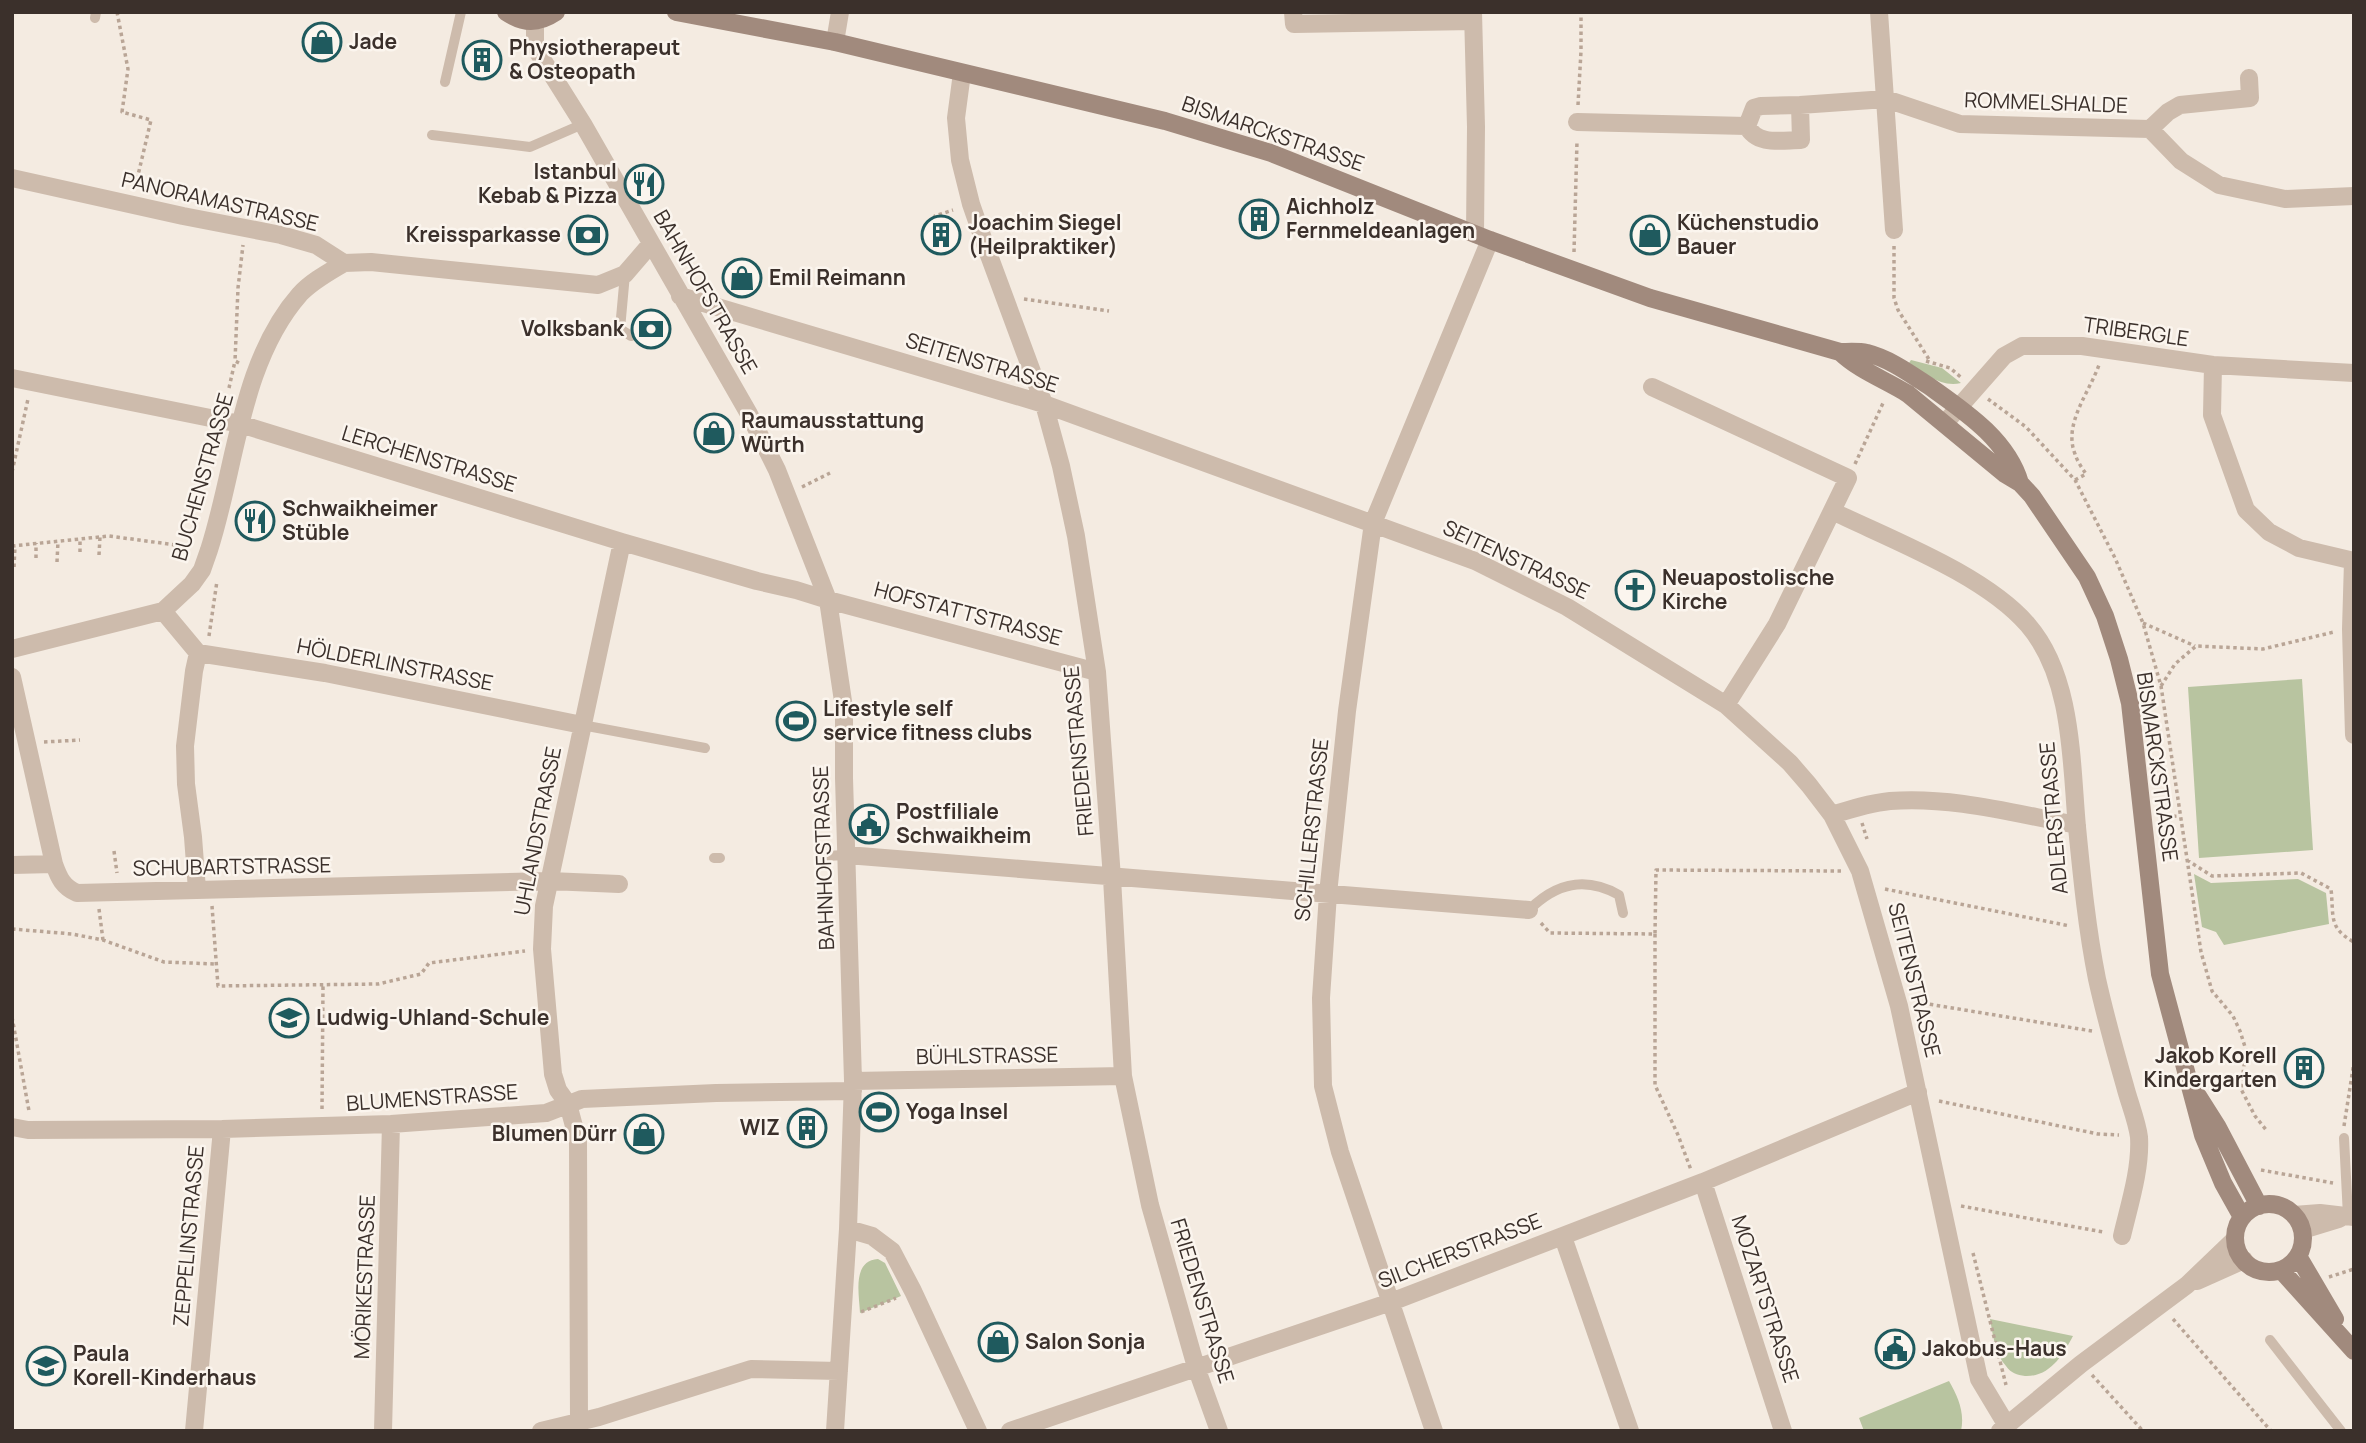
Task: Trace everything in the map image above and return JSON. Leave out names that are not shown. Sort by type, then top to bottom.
[{"type":"street","points":[[506,12],[521,20],[534,22],[556,12]]},
{"type":"street","name":"BISMARCKSTRASSE","points":[[676,12],[835,42],[1166,121],[1271,153],[1569,270],[1675,306],[1839,352],[1866,353],[1899,365],[1959,407],[1986,430],[2015,468],[2020,483]]},
{"type":"street","points":[[835,42],[840,12]]},
{"type":"street","points":[[1293,12],[1294,24],[1473,17]]},
{"type":"street","points":[[1879,12],[1894,230]]},
{"type":"street","name":"SCHILLERSTRASSE","points":[[1434,1431],[1340,1152],[1323,1086],[1321,998],[1328,894],[1347,710],[1373,523],[1483,237],[1473,17]]},
{"type":"street","name":"BAHNHOFSTRASSE","points":[[534,22],[539,54],[583,124],[749,414],[786,492],[828,600],[844,708],[853,1086],[848,1229],[835,1431]]},
{"type":"street","name":"FRIEDENSTRASSE","points":[[962,73],[956,118],[960,160],[971,204],[1044,404],[1076,536],[1097,672],[1123,1076],[1150,1205],[1196,1367],[1219,1431]]},
{"type":"street","points":[[2150,129],[2180,105],[2250,98],[2249,78]]},
{"type":"street","name":"ROMMELSHALDE","points":[[1747,126],[1754,108],[1760,106],[1886,99],[1960,124],[2150,129],[2181,161],[2220,186],[2285,200],[2354,196]]},
{"type":"street","points":[[1577,122],[1747,126],[1751,133],[1760,139],[1801,140],[1800,105]]},
{"type":"street","name":"PANORAMASTRASSE","points":[[12,178],[281,235],[316,245],[344,263]]},
{"type":"street","points":[[344,263],[371,262],[598,285],[625,274],[650,245]]},
{"type":"street","name":"BUCHENSTRASSE","points":[[12,649],[163,611],[192,584],[202,570],[209,550],[240,424],[258,370],[278,325],[301,293],[320,277],[344,263]]},
{"type":"street","name":"SEITENSTRASSE","points":[[680,296],[1044,404],[1475,561],[1567,607],[1726,705],[1790,763],[1832,815],[1860,871],[1899,1006],[1979,1379],[2003,1427]]},
{"type":"street","name":"TRIBERGLE","points":[[1945,423],[2004,356],[2022,346],[2081,346],[2213,365],[2354,373]]},
{"type":"street","name":"BISMARCKSTRASSE","points":[[1839,352],[1854,366],[1892,384],[1945,423],[2004,474],[2020,483],[2032,496],[2087,577],[2105,616],[2130,704],[2160,974],[2203,1135],[2223,1183],[2242,1217]]},
{"type":"street","points":[[2213,365],[2212,415],[2246,510],[2269,532],[2299,548],[2353,561],[2351,629],[2354,735]]},
{"type":"street","name":"LERCHENSTRASSE","points":[[12,377],[240,424],[622,542],[828,600]]},
{"type":"street","points":[[1652,387],[1848,478],[1777,624],[1726,705]]},
{"type":"street","name":"ADLERSTRASSE","points":[[1832,511],[1978,583],[2005,602],[2029,626],[2050,663],[2063,700],[2071,749],[2088,929],[2098,981],[2138,1137],[2134,1185],[2115,1235]]},
{"type":"street","name":"UHLANDSTRASSE","points":[[579,1421],[578,1141],[568,1104],[558,1090],[553,1074],[542,949],[544,906],[622,542]]},
{"type":"street","name":"HOFSTATTSTRASSE","points":[[828,600],[1097,672]]},
{"type":"street","points":[[163,611],[198,653],[185,746],[186,784],[204,890]]},
{"type":"street","name":"HÖLDERLINSTRASSE","points":[[198,653],[325,673],[582,725]]},
{"type":"street","name":"SCHUBARTSTRASSE","points":[[12,677],[54,864],[67,889],[77,893],[550,881],[619,884]]},
{"type":"street","points":[[1832,815],[1889,801],[1927,801],[2077,825]]},
{"type":"street","points":[[847,855],[1529,910]]},
{"type":"street","points":[[12,865],[54,864]]},
{"type":"street","name":"BÜHLSTRASSE","points":[[853,1086],[1123,1076]]},
{"type":"street","name":"BISMARCKSTRASSE","points":[[2189,1081],[2217,1126],[2259,1206]]},
{"type":"street","name":"BLUMENSTRASSE","points":[[20,1128],[222,1129],[391,1125],[546,1113],[582,1099],[853,1086]]},
{"type":"street","name":"SILCHERSTRASSE","points":[[1010,1431],[1391,1302],[1700,1183],[1918,1093]]},
{"type":"street","name":"MÖRIKESTRASSE","points":[[383,1431],[391,1125]]},
{"type":"street","name":"ZEPPELINSTRASSE","points":[[194,1431],[222,1129]]},
{"type":"street","name":"MOZARTSTRASSE","points":[[1700,1183],[1783,1431]]},
{"type":"street","points":[[2259,1206],[2282,1207],[2298,1223],[2302,1247],[2298,1256],[2281,1270],[2257,1270],[2244,1260],[2238,1251],[2235,1239],[2237,1227],[2249,1210],[2259,1206]]},
{"type":"street","points":[[2298,1223],[2351,1216]]},
{"type":"street","points":[[848,1229],[872,1236],[892,1251],[978,1431]]},
{"type":"street","points":[[1563,1237],[1630,1431]]},
{"type":"street","points":[[2003,1427],[2081,1364],[2187,1285],[2235,1239]]},
{"type":"street","points":[[2298,1256],[2349,1345]]},
{"type":"street","points":[[2187,1285],[2244,1260]]},
{"type":"street","points":[[2281,1270],[2349,1345]]},
{"type":"street","points":[[541,1431],[579,1421],[599,1424],[751,1369],[839,1371]]},
{"type":"lane","points":[[445,82],[461,12]]},
{"type":"lane","points":[[432,135],[530,147],[583,124]]},
{"type":"lane","points":[[625,274],[620,328],[631,336]]},
{"type":"lane","points":[[582,725],[705,748]]},
{"type":"lane","points":[[824,856],[847,855]]},
{"type":"lane","points":[[1529,910],[1548,894],[1565,885],[1589,884],[1604,886],[1619,895],[1623,913]]},
{"type":"lane","points":[[2344,1138],[2351,1216]]},
{"type":"lane","points":[[2270,1340],[2341,1431]]},
{"type":"path","points":[[117,12],[128,69],[122,112],[151,120],[132,204]]},
{"type":"path","points":[[1569,270],[1574,264],[1581,12]]},
{"type":"path","points":[[936,226],[935,216],[971,204]]},
{"type":"path","points":[[245,228],[234,361],[258,370]]},
{"type":"path","points":[[1894,230],[1894,298],[1898,310],[1930,362]]},
{"type":"path","points":[[1004,296],[1109,311]]},
{"type":"path","points":[[2076,480],[2086,474],[2075,455],[2070,436],[2081,402],[2092,383],[2104,349]]},
{"type":"path","points":[[12,472],[32,382]]},
{"type":"path","points":[[1848,478],[1892,384]]},
{"type":"path","points":[[786,492],[830,473]]},
{"type":"path","points":[[14,567],[14,546],[109,536],[209,550]]},
{"type":"path","points":[[99,555],[100,537]]},
{"type":"path","points":[[79,552],[80,539]]},
{"type":"path","points":[[57,562],[58,541]]},
{"type":"path","points":[[36,543],[36,558]]},
{"type":"path","points":[[198,653],[209,635],[218,574]]},
{"type":"path","points":[[2143,623],[2196,646],[2263,649],[2351,629]]},
{"type":"path","points":[[2161,686],[2175,664],[2196,646]]},
{"type":"path","points":[[28,744],[80,740]]},
{"type":"path","points":[[2157,818],[2180,816],[2201,953],[2212,991],[2233,1016],[2246,1050],[2241,1089],[2255,1116],[2267,1131]]},
{"type":"path","points":[[2186,860],[2211,876],[2301,873],[2331,890],[2335,925],[2339,934],[2354,942]]},
{"type":"path","points":[[1700,1183],[1655,1085],[1656,870],[1860,871]]},
{"type":"path","points":[[1883,889],[2071,926]]},
{"type":"path","points":[[204,890],[218,986],[378,984],[421,974],[429,963],[542,949]]},
{"type":"path","points":[[97,893],[103,940]]},
{"type":"path","points":[[12,929],[72,934],[103,940],[164,962],[216,964]]},
{"type":"path","points":[[1550,933],[1655,934]]},
{"type":"path","points":[[322,1105],[323,986]]},
{"type":"path","points":[[1914,1002],[2089,1031]]},
{"type":"path","points":[[12,1017],[30,1107],[20,1128]]},
{"type":"path","points":[[2344,1138],[2345,1114],[2354,1062]]},
{"type":"path","points":[[1940,1101],[2098,1134],[2116,1135]]},
{"type":"path","points":[[2242,1175],[2255,1169],[2347,1185]]},
{"type":"path","points":[[1961,1206],[2115,1235]]},
{"type":"path","points":[[843,1320],[913,1292]]},
{"type":"path","points":[[2160,1305],[2271,1431]]},
{"type":"path","points":[[2081,1364],[2143,1431]]},
{"type":"green space","points":[[1911,360],[1942,368],[1961,383],[1934,379],[1909,363]]},
{"type":"green space","points":[[2302,679],[2313,850],[2199,858],[2188,687]]},
{"type":"green space","points":[[2194,874],[2211,883],[2298,879],[2326,893],[2329,924],[2224,945],[2216,932],[2202,927]]},
{"type":"green space","points":[[878,1259],[885,1263],[901,1296],[860,1313],[858,1288],[861,1272],[864,1265]]},
{"type":"green space","points":[[1990,1319],[2073,1336],[2049,1369],[2042,1373],[2022,1376],[2012,1372],[1999,1356]]},
{"type":"green space","points":[[1949,1381],[1960,1405],[1961,1431],[1864,1431],[1859,1418]]},
{"type":"place","name":"Jade","points":[[322,42]]},
{"type":"place","name":"Physiotherapeut & Osteopath","points":[[482,60]]},
{"type":"place","name":"Istanbul Kebab & Pizza","points":[[644,184]]},
{"type":"place","name":"Aichholz Fernmeldeanlagen","points":[[1259,219]]},
{"type":"place","name":"Kreissparkasse","points":[[588,235]]},
{"type":"place","name":"Joachim Siegel (Heilpraktiker)","points":[[941,235]]},
{"type":"place","name":"Küchenstudio Bauer","points":[[1650,235]]},
{"type":"place","name":"Emil Reimann","points":[[742,278]]},
{"type":"place","name":"Volksbank","points":[[651,329]]},
{"type":"place","name":"Raumausstattung Würth","points":[[714,433]]},
{"type":"place","name":"Schwaikheimer Stüble","points":[[255,521]]},
{"type":"place","name":"Neuapostolische Kirche","points":[[1635,590]]},
{"type":"place","name":"Lifestyle self service fitness clubs","points":[[796,721]]},
{"type":"place","name":"Postfiliale Schwaikheim","points":[[869,824]]},
{"type":"place","name":"Ludwig-Uhland-Schule","points":[[289,1018]]},
{"type":"place","name":"Jakob Korell Kindergarten","points":[[2304,1068]]},
{"type":"place","name":"Yoga Insel","points":[[879,1112]]},
{"type":"place","name":"WIZ","points":[[807,1128]]},
{"type":"place","name":"Blumen Dürr","points":[[644,1134]]},
{"type":"place","name":"Salon Sonja","points":[[998,1342]]},
{"type":"place","name":"Jakobus-Haus","points":[[1895,1349]]},
{"type":"place","name":"Paula Korell-Kinderhaus","points":[[46,1366]]}]
